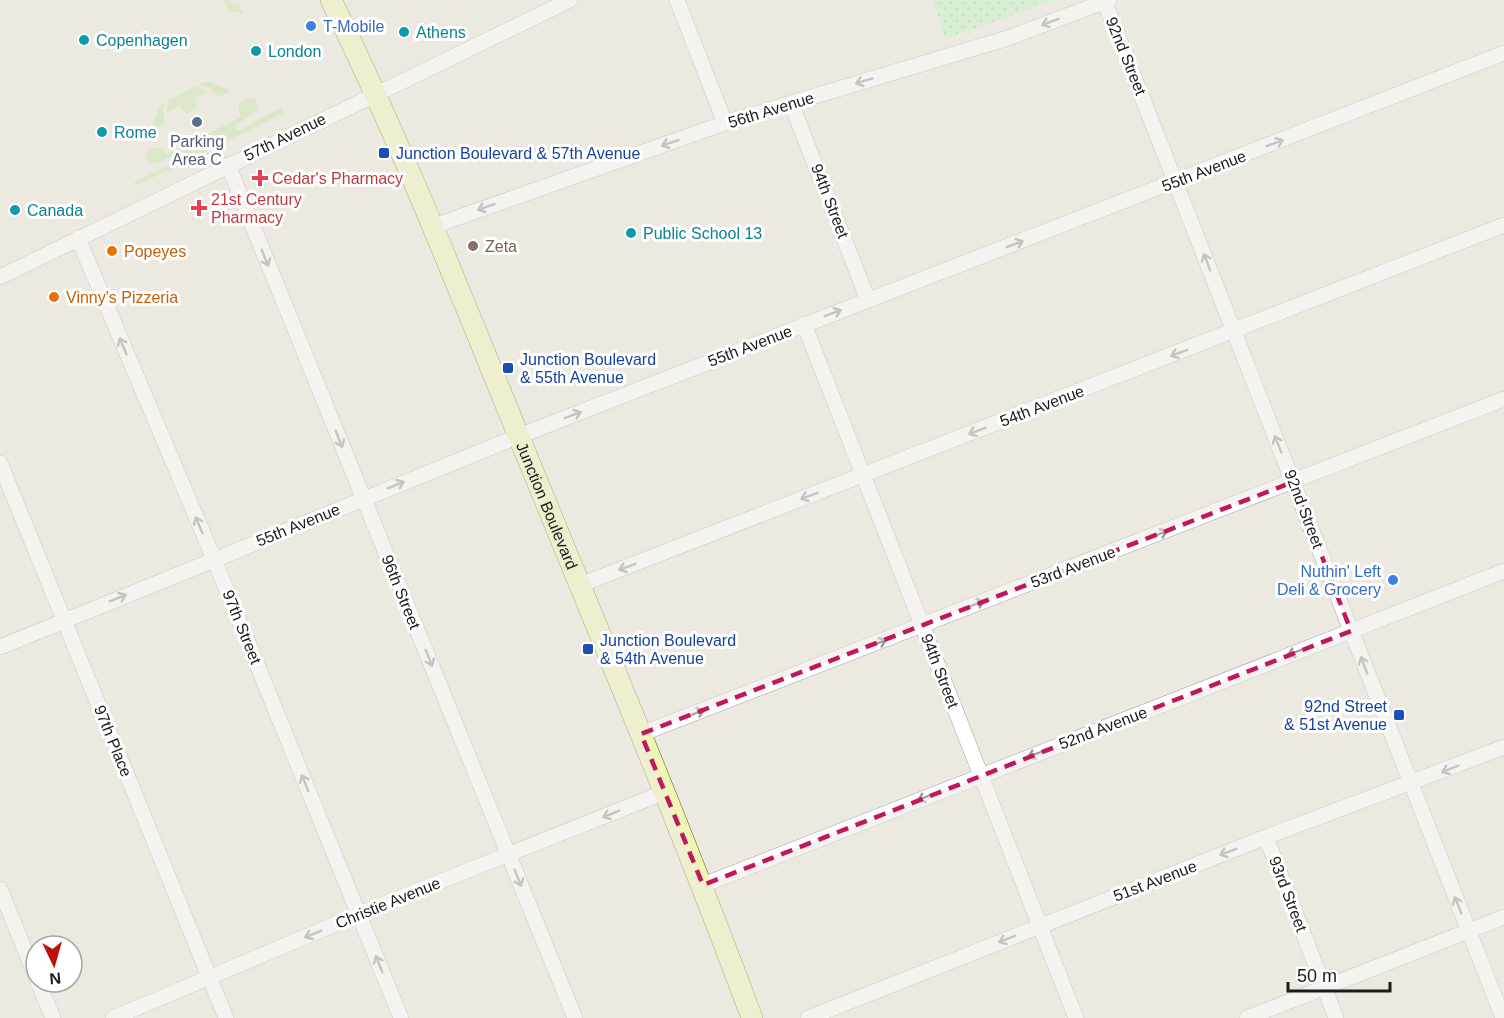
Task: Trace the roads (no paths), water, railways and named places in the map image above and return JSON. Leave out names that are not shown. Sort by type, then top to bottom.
[{"type":"main road","name":"Junction Boulevard","points":[[331,0],[376,93],[434,226],[703,885],[752,1018]]},
{"type":"street","name":"57th Avenue","points":[[0,277],[570,0]]},
{"type":"street","points":[[677,0],[725,123]]},
{"type":"street","name":"56th Avenue","points":[[434,226],[725,123],[1008,38],[1106,1]]},
{"type":"street","name":"92nd Street","points":[[1106,1],[1410,785],[1503,1018]]},
{"type":"street","name":"55th Avenue","points":[[0,647],[519,436],[1504,54]]},
{"type":"street","name":"94th Street","points":[[791,103],[868,300]]},
{"type":"street","name":"96th Street","points":[[228,165],[575,1018]]},
{"type":"street","name":"54th Avenue","points":[[580,585],[1504,225]]},
{"type":"street","name":"97th Street","points":[[78,238],[214,559],[401,1018]]},
{"type":"street","name":"94th Street","points":[[804,324],[1076,1018]]},
{"type":"street","name":"53rd Avenue","points":[[641,734],[1504,399]]},
{"type":"street","name":"97th Place","points":[[0,463],[226,1018]]},
{"type":"street","name":"52nd Avenue","points":[[703,885],[1504,571]]},
{"type":"street","name":"51st Avenue","points":[[808,1018],[1266,837],[1410,785],[1504,747]]},
{"type":"street","name":"Christie Avenue","points":[[113,1018],[359,915],[665,792]]},
{"type":"street","name":"93rd Street","points":[[1266,837],[1336,1018]]},
{"type":"street","points":[[0,889],[24,948]]},
{"type":"street","points":[[1247,1018],[1504,917]]},
{"type":"street","points":[[43,994],[52,1018]]},
{"type":"place","name":"T-Mobile","points":[[311,26]]},
{"type":"place","name":"Athens","points":[[404,32]]},
{"type":"place","name":"Copenhagen","points":[[84,40]]},
{"type":"place","name":"London","points":[[256,51]]},
{"type":"place","name":"Parking Area C","points":[[197,122]]},
{"type":"place","name":"Rome","points":[[102,132]]},
{"type":"place","name":"Junction Boulevard & 57th Avenue","points":[[384,153]]},
{"type":"place","name":"Cedar's Pharmacy","points":[[260,178]]},
{"type":"place","name":"21st Century Pharmacy","points":[[199,208]]},
{"type":"place","name":"Canada","points":[[15,210]]},
{"type":"place","name":"Public School 13","points":[[631,233]]},
{"type":"place","name":"Zeta","points":[[473,246]]},
{"type":"place","name":"Popeyes","points":[[112,251]]},
{"type":"place","name":"Vinny's Pizzeria","points":[[54,297]]},
{"type":"place","name":"Junction Boulevard & 55th Avenue","points":[[508,368]]},
{"type":"place","name":"Nuthin' Left Deli & Grocery","points":[[1393,580]]},
{"type":"place","name":"Junction Boulevard & 54th Avenue","points":[[588,649]]},
{"type":"place","name":"92nd Street & 51st Avenue","points":[[1399,715]]}]
